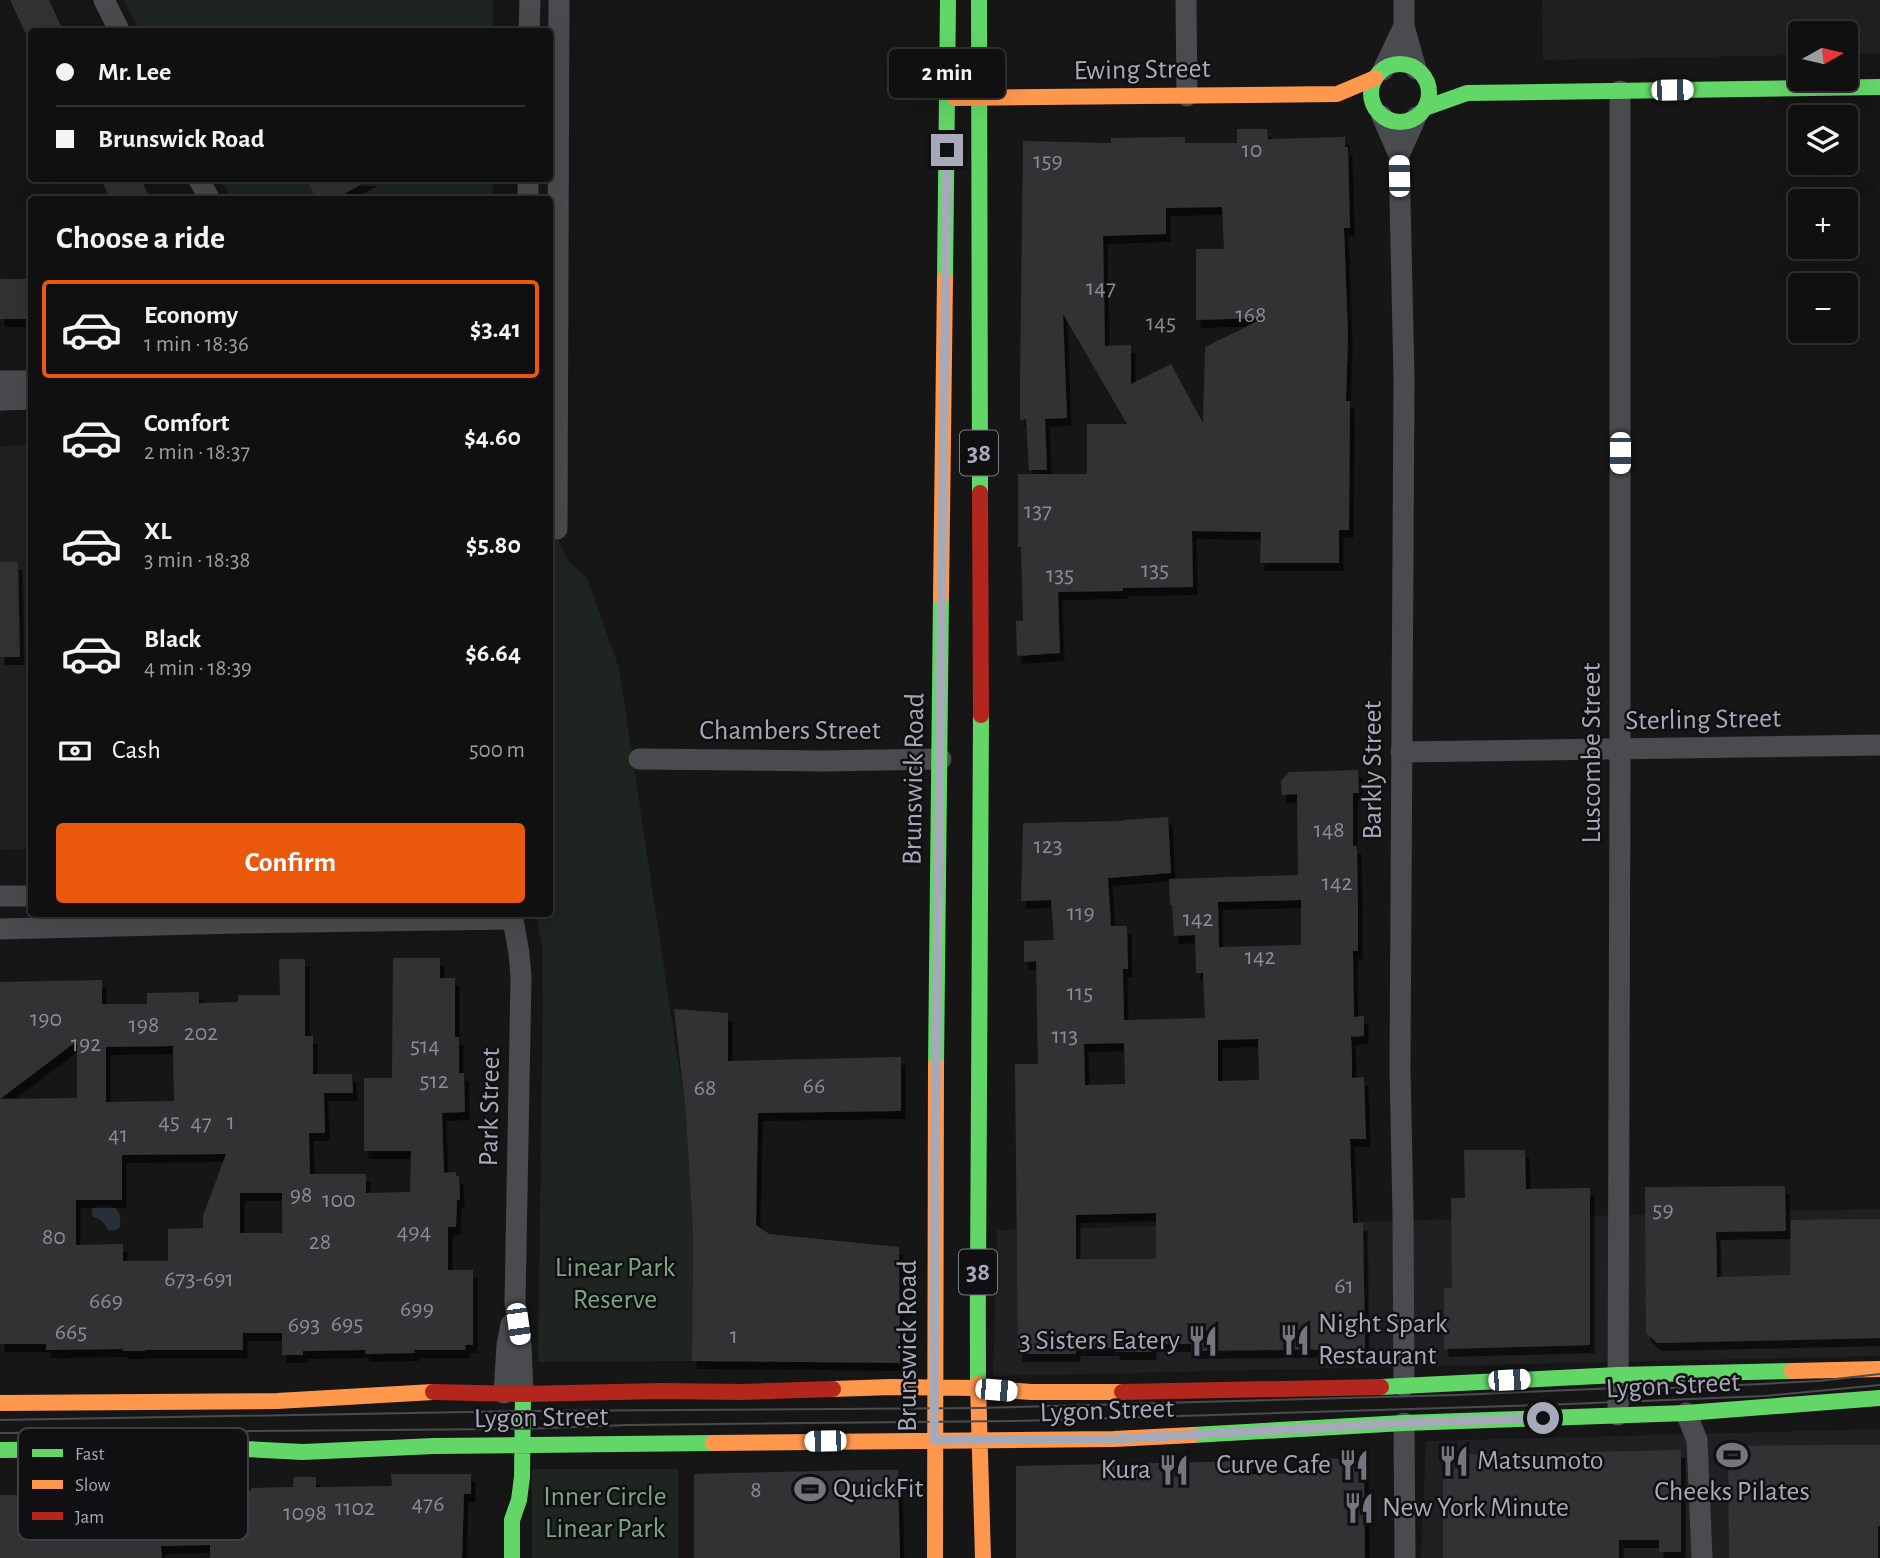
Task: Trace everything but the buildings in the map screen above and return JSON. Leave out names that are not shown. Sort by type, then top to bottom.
[{"type":"street","points":[[104,0],[118,28]]},
{"type":"street","points":[[529,28],[530,0]]},
{"type":"street","points":[[557,529],[559,0]]},
{"type":"street","name":"Brunswick Road","points":[[948,0],[947,98],[960,758],[981,931],[967,1156],[981,1440],[983,1558]]},
{"type":"street","name":"Brunswick Road","points":[[935,1558],[935,1156],[960,758],[979,97],[979,0]]},
{"type":"street","points":[[1186,0],[1187,96]]},
{"type":"street","points":[[1404,0],[1404,26],[1419,73],[1429,92],[1420,113]]},
{"type":"street","points":[[1404,26],[1372,86],[1371,94],[1379,113],[1390,121],[1408,121],[1466,93],[1880,87]]},
{"type":"street","points":[[1379,74],[1399,64],[1466,93]]},
{"type":"street","name":"Ewing Street","points":[[947,98],[1337,94],[1379,74]]},
{"type":"street","name":"Luscombe Street","points":[[1618,1415],[1620,91]]},
{"type":"street","name":"Ewing Street","points":[[1337,94],[1379,113]]},
{"type":"street","name":"Barkly Street","points":[[1379,113],[1399,155],[1404,378],[1400,1069],[1405,1558]]},
{"type":"street","name":"Barkly Street","points":[[1399,155],[1420,113]]},
{"type":"street","points":[[0,381],[28,381]]},
{"type":"street","points":[[0,400],[28,399]]},
{"type":"street","points":[[553,428],[558,442]]},
{"type":"street","name":"Sterling Street","points":[[1401,752],[1880,745]]},
{"type":"street","name":"Chambers Street","points":[[639,759],[824,761],[960,758]]},
{"type":"street","points":[[0,896],[28,896]]},
{"type":"street","points":[[0,929],[239,918],[376,917]]},
{"type":"street","name":"Park Street","points":[[512,917],[519,953],[520,977],[515,1302],[521,1345],[510,1399],[523,1445],[519,1500],[512,1520]]},
{"type":"street","points":[[935,1156],[967,1156]]},
{"type":"street","name":"Lygon Street","points":[[248,1449],[303,1452],[504,1444],[1114,1439],[1618,1374],[1880,1369]]},
{"type":"street","name":"Lygon Street","points":[[0,1403],[276,1401],[418,1392],[510,1399],[662,1391],[742,1392],[934,1387],[1404,1403],[1618,1415],[1686,1413],[1880,1398]]},
{"type":"street","points":[[1686,1413],[1697,1440],[1702,1558]]},
{"type":"street","name":"Lygon Street","points":[[0,1450],[18,1450]]},
{"type":"street","name":"Park Street","points":[[504,1486],[512,1520],[512,1558]]},
{"type":"shaded area","points":[[1542,0],[1880,0],[1880,53],[1858,54],[1858,21],[1788,21],[1788,55],[1543,60]]},
{"type":"shaded area","points":[[28,445],[28,849],[0,850],[0,446]]},
{"type":"shaded area","points":[[98,1205],[116,1209],[120,1216],[120,1227],[109,1231],[102,1221],[92,1216],[92,1209]]},
{"type":"shaded area","points":[[1880,1209],[1880,1356],[993,1376],[997,1230]]},
{"type":"shaded area","points":[[1880,1429],[1880,1558],[1421,1558],[1426,1441]]},
{"type":"green space","points":[[124,0],[493,0],[493,28],[138,28]]},
{"type":"green space","points":[[222,182],[493,182],[493,196],[230,196]]},
{"type":"green space","name":"Linear Park Reserve","points":[[553,527],[567,559],[587,578],[619,668],[686,1115],[693,1234],[692,1361],[538,1362],[542,946],[537,917],[553,917]]},
{"type":"green space","name":"Inner Circle Linear Park","points":[[532,1469],[678,1469],[678,1558],[532,1558]]},
{"type":"tram line","points":[[0,1420],[523,1411],[979,1408],[1684,1388],[1818,1381],[1880,1374]]},
{"type":"tram line","points":[[248,1431],[1013,1421],[1764,1396],[1880,1385]]},
{"type":"tram line","points":[[0,1433],[18,1433]]},
{"type":"traffic: fast","points":[[945,279],[948,0]]},
{"type":"traffic: fast","points":[[979,0],[980,493]]},
{"type":"traffic: fast","points":[[1400,64],[1411,66],[1424,77],[1429,93],[1427,104],[1416,117],[1400,122],[1389,120],[1376,109],[1371,93],[1373,82],[1384,69],[1400,64]]},
{"type":"traffic: fast","points":[[1425,108],[1467,93],[1880,87]]},
{"type":"traffic: fast","points":[[936,1065],[941,597]]},
{"type":"traffic: fast","points":[[978,1384],[981,715]]},
{"type":"traffic: fast","points":[[1381,1387],[1618,1375],[1792,1371]]},
{"type":"traffic: fast","points":[[512,1558],[512,1520],[519,1500],[522,1477],[523,1394]]},
{"type":"traffic: fast","points":[[1193,1435],[1404,1423],[1686,1413],[1880,1398]]},
{"type":"traffic: fast","points":[[248,1449],[303,1452],[434,1446],[713,1443]]},
{"type":"traffic: fast","points":[[0,1450],[18,1450]]},
{"type":"traffic: slow","points":[[955,98],[1337,94],[1375,78]]},
{"type":"traffic: slow","points":[[941,597],[945,279]]},
{"type":"traffic: slow","points":[[935,1558],[936,1065]]},
{"type":"traffic: slow","points":[[1792,1371],[1880,1369]]},
{"type":"traffic: slow","points":[[978,1384],[983,1558]]},
{"type":"traffic: slow","points":[[833,1389],[891,1387],[1122,1392]]},
{"type":"traffic: slow","points":[[0,1403],[277,1401],[433,1392]]},
{"type":"traffic: slow","points":[[713,1443],[1114,1439],[1193,1435]]},
{"type":"traffic: jam","points":[[980,493],[981,715]]},
{"type":"traffic: jam","points":[[1122,1392],[1381,1387]]},
{"type":"traffic: jam","points":[[433,1392],[523,1394],[833,1389]]},
{"type":"place","name":"Night Spark Restaurant","points":[[1295,1340]]},
{"type":"place","name":"3 Sisters Eatery","points":[[1203,1341]]},
{"type":"place","name":"Cheeks Pilates","points":[[1732,1455]]},
{"type":"place","name":"Matsumoto","points":[[1454,1461]]},
{"type":"place","name":"Curve Cafe","points":[[1354,1465]]},
{"type":"place","name":"Kura","points":[[1174,1470]]},
{"type":"place","name":"QuickFit","points":[[810,1489]]},
{"type":"place","name":"New York Minute","points":[[1359,1508]]},
{"type":"route","points":[[947,150],[934,1440],[1114,1439],[1543,1418]]}]
